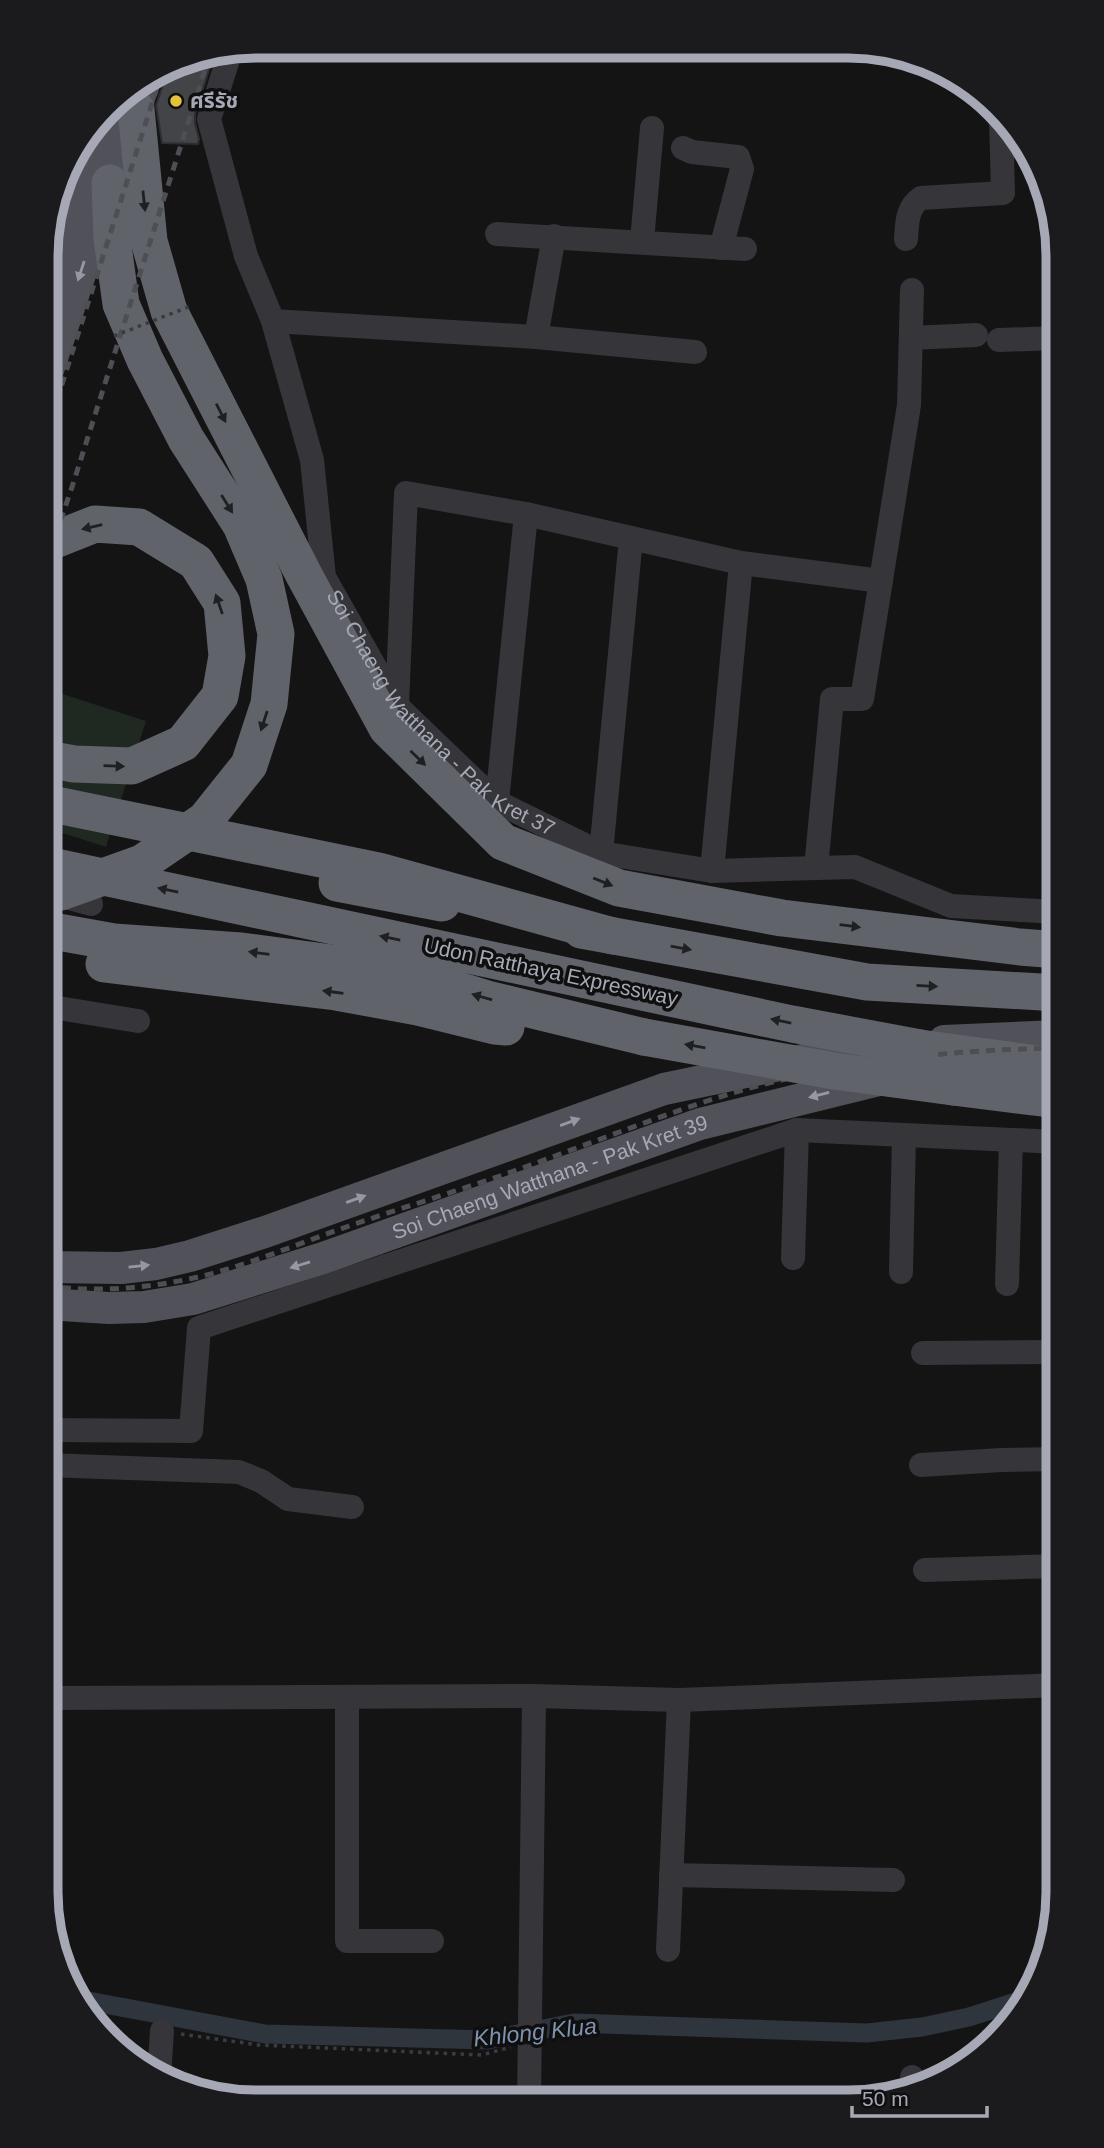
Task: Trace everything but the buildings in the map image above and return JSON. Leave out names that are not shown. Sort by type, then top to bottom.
[{"type":"highway","points":[[124,108],[149,241],[169,311],[304,575],[387,728],[503,842],[619,888],[782,918],[1046,949]]},
{"type":"highway","points":[[58,892],[142,863],[205,820],[249,765],[269,704],[276,634],[264,579],[240,525],[186,439],[145,360],[121,304],[112,238],[110,183]]},
{"type":"highway","points":[[58,539],[95,524],[139,527],[196,562],[222,603],[227,656],[220,696],[183,743],[132,766],[74,764],[58,760]]},
{"type":"highway","points":[[58,805],[380,872],[613,936]]},
{"type":"highway","points":[[58,826],[337,883],[867,982],[1046,992]]},
{"type":"highway","name":"Udon Ratthaya Expressway","points":[[58,867],[792,1024],[930,1049],[1046,1065]]},
{"type":"highway","points":[[58,932],[114,942],[241,951],[345,965],[422,979],[487,999],[643,1037],[834,1071],[1046,1098]]},
{"type":"highway","points":[[58,957],[112,966],[335,992],[418,1007],[495,1026],[643,1037]]},
{"type":"main road","points":[[58,360],[110,183],[123,109]]},
{"type":"main road","points":[[58,276],[122,110]]},
{"type":"main road","name":"Soi Chaeng Watthana - Pak Kret 39","points":[[58,1267],[121,1268],[156,1264],[212,1248],[265,1232],[664,1089],[888,1043],[1046,1036]]},
{"type":"main road","name":"Soi Chaeng Watthana - Pak Kret 39","points":[[58,1305],[144,1307],[193,1299],[323,1258],[700,1124],[909,1072],[1046,1067]]},
{"type":"street","name":"Soi Chaeng Watthana - Pak Kret 37","points":[[229,59],[209,119],[246,256],[273,321],[312,460],[324,577],[397,706],[497,802],[601,853],[712,871],[855,867],[951,906],[1046,911]]},
{"type":"street","points":[[642,242],[652,128]]},
{"type":"street","points":[[906,239],[910,211],[914,203],[921,198],[1003,193],[1001,131]]},
{"type":"street","points":[[497,234],[733,248],[742,169],[738,157],[683,149]]},
{"type":"street","points":[[537,337],[554,236]]},
{"type":"street","points":[[816,868],[832,699],[862,699],[909,405],[912,290]]},
{"type":"street","points":[[273,321],[537,337],[695,352]]},
{"type":"street","points":[[911,338],[1046,338]]},
{"type":"street","points":[[397,706],[406,494],[526,514],[741,563],[881,581]]},
{"type":"street","points":[[497,802],[526,514]]},
{"type":"street","points":[[601,853],[631,538]]},
{"type":"street","points":[[712,871],[741,563]]},
{"type":"street","points":[[58,895],[91,904]]},
{"type":"street","points":[[58,1008],[138,1021]]},
{"type":"street","points":[[793,1258],[797,1130]]},
{"type":"street","points":[[58,1430],[191,1431],[199,1328],[797,1130],[1046,1141]]},
{"type":"street","points":[[901,1272],[904,1135]]},
{"type":"street","points":[[1007,1284],[1011,1140]]},
{"type":"street","points":[[90,1268],[91,1307]]},
{"type":"street","points":[[923,1353],[1046,1352]]},
{"type":"street","points":[[921,1465],[1046,1459]]},
{"type":"street","points":[[58,1465],[239,1472],[261,1481],[288,1499],[352,1507]]},
{"type":"street","points":[[925,1570],[1046,1566]]},
{"type":"street","points":[[58,1698],[534,1696],[679,1700],[1046,1685]]},
{"type":"street","points":[[529,2090],[534,1696]]},
{"type":"street","points":[[347,1697],[346,1941],[432,1941]]},
{"type":"street","points":[[668,1950],[679,1700]]},
{"type":"street","points":[[671,1875],[893,1880]]},
{"type":"street","points":[[160,2065],[162,2031]]},
{"type":"path","points":[[114,336],[191,306]]},
{"type":"path","points":[[162,2031],[260,2045],[482,2055],[530,2032]]},
{"type":"shaded area","points":[[58,693],[146,721],[106,847],[58,832]]},
{"type":"waterway","name":"Khlong Klua","points":[[91,2001],[265,2034],[488,2040],[574,2023],[867,2033],[922,2027],[969,2017],[1012,2003]]},
{"type":"railway","points":[[58,526],[207,63]]},
{"type":"railway","points":[[58,397],[158,83]]},
{"type":"railway","points":[[58,1287],[141,1287],[212,1274],[500,1176],[704,1102],[791,1078],[923,1056],[1046,1048]]},
{"type":"place","name":"ศรีรัช","points":[[176,101]]}]
